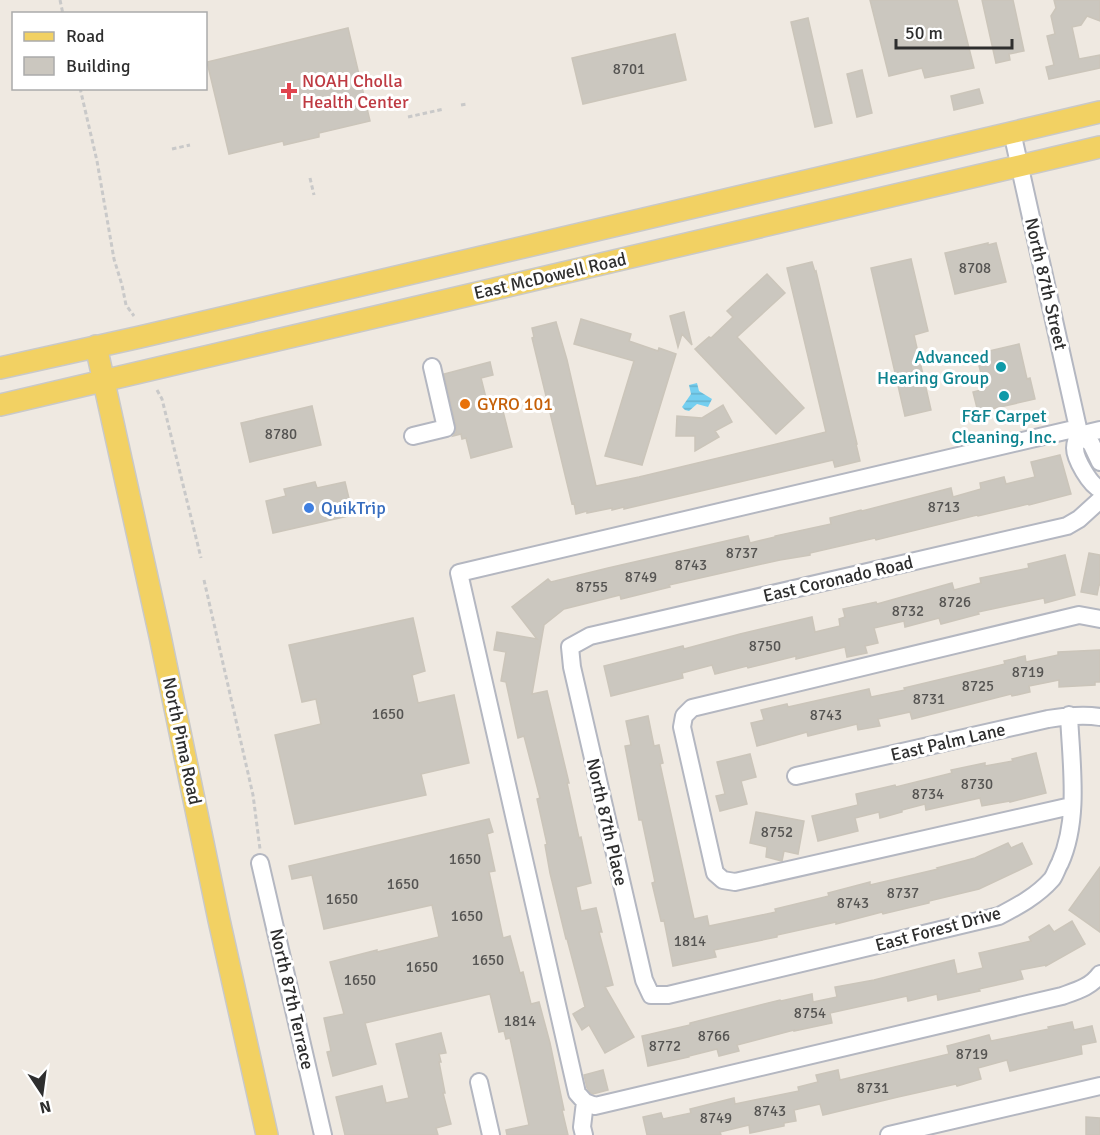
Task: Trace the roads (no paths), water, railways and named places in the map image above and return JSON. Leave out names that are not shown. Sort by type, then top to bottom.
[{"type":"main road","name":"East McDowell Road","points":[[0,368],[1100,112]]},
{"type":"main road","name":"East McDowell Road","points":[[0,405],[1100,147]]},
{"type":"main road","points":[[815,178],[824,212]]},
{"type":"main road","points":[[497,253],[503,286]]},
{"type":"main road","name":"North Pima Road","points":[[96,346],[267,1135]]},
{"type":"street","name":"North 87th Street","points":[[1012,132],[1078,431],[1075,447],[1081,465],[1094,487],[1100,489]]},
{"type":"street","points":[[413,436],[446,428],[432,367]]},
{"type":"street","points":[[1100,430],[1078,431],[459,573],[577,1093],[585,1102],[595,1106],[1062,996],[1084,988],[1100,974]]},
{"type":"street","name":"North 87th Street","points":[[1078,431],[1091,443],[1100,462]]},
{"type":"street","name":"East Coronado Road","points":[[570,647],[590,636],[1067,526],[1079,519],[1100,500]]},
{"type":"street","points":[[1071,806],[735,882],[723,880],[715,873],[682,727],[684,716],[692,708],[1079,615],[1100,619]]},
{"type":"street","name":"North 87th Place","points":[[570,647],[572,667],[644,980],[651,995]]},
{"type":"street","name":"East Forest Drive","points":[[651,995],[668,995],[999,916],[1027,902],[1053,878],[1065,853],[1071,829],[1069,715]]},
{"type":"street","name":"East Palm Lane","points":[[796,776],[1037,721],[1069,715],[1100,717]]},
{"type":"street","name":"North 87th Terrace","points":[[260,858],[323,1135]]},
{"type":"street","points":[[479,1082],[491,1135]]},
{"type":"street","points":[[889,1135],[1100,1086]]},
{"type":"street","points":[[584,1135],[582,1127],[585,1102]]},
{"type":"water","points":[[697,383],[699,391],[712,399],[708,407],[697,404],[689,411],[685,410],[682,407],[691,394],[689,385]]},
{"type":"place","name":"NOAH Cholla Health Center","points":[[289,91]]},
{"type":"place","name":"Advanced Hearing Group","points":[[1001,367]]},
{"type":"place","name":"F&F Carpet Cleaning, Inc.","points":[[1004,396]]},
{"type":"place","name":"GYRO 101","points":[[465,404]]},
{"type":"place","name":"QuikTrip","points":[[309,508]]}]
